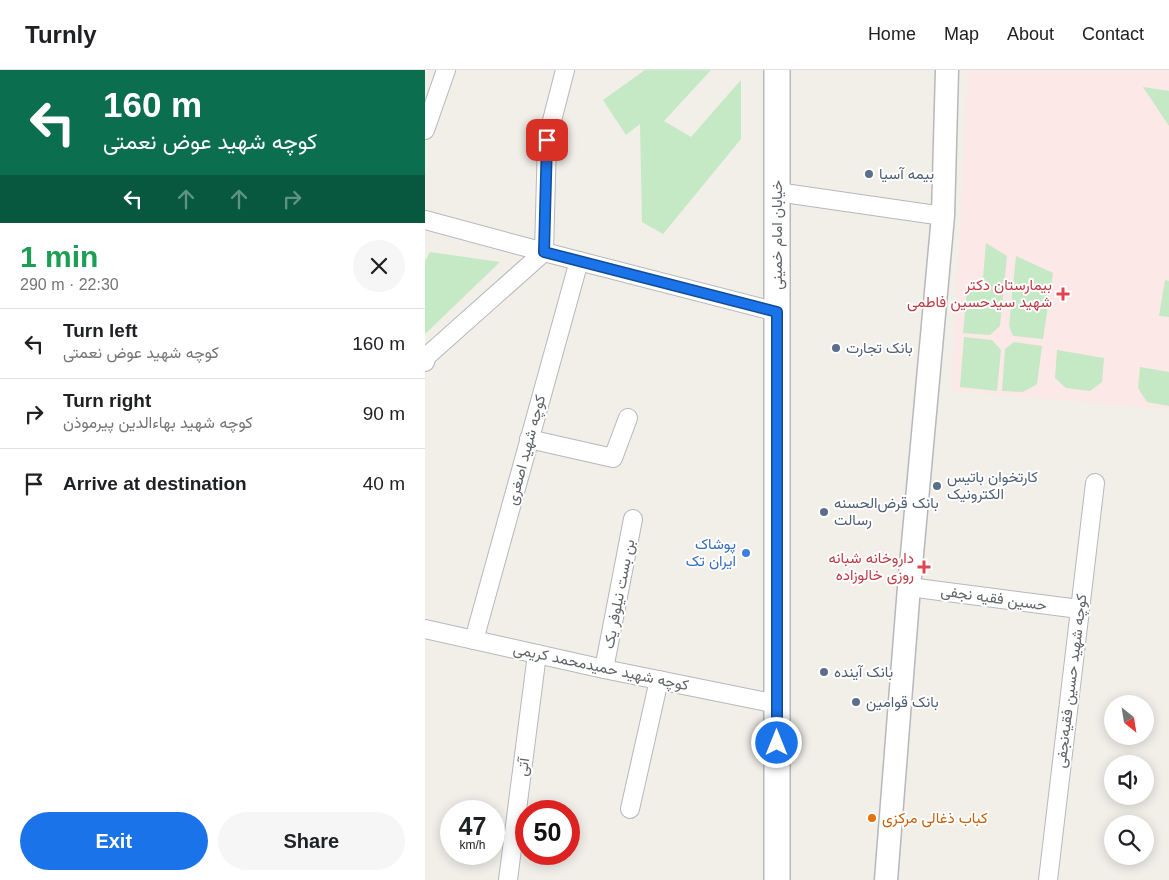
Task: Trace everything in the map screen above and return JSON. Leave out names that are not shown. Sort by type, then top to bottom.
[{"type":"main road","name":"خیابان امام خمینی","points":[[777,70],[777,880]]},
{"type":"street","points":[[425,130],[446,70]]},
{"type":"street","points":[[425,362],[427,356],[544,252],[547,140],[565,70]]},
{"type":"street","points":[[886,880],[909,587],[943,216],[947,70]]},
{"type":"street","points":[[777,192],[943,216]]},
{"type":"street","points":[[425,220],[777,312]]},
{"type":"street","name":"کوچه شهید اصغری","points":[[474,640],[579,261]]},
{"type":"street","points":[[529,439],[613,458],[628,418]]},
{"type":"street","name":"کوچه شهید حسین فقیه‌نجفی","points":[[1048,880],[1095,483]]},
{"type":"street","name":"بن بست نیلوفر یک","points":[[604,669],[633,519]]},
{"type":"street","name":"حسین فقیه نجفی","points":[[909,587],[1079,609]]},
{"type":"street","name":"کوچه شهید حمیدمحمد کریمی","points":[[425,629],[604,669],[777,704]]},
{"type":"street","name":"آتی","points":[[508,880],[537,654]]},
{"type":"street","points":[[630,809],[659,680]]},
{"type":"shaded area","name":"بیمارستان دکتر شهید سیدحسین فاطمی","points":[[968,70],[1169,70],[1169,409],[952,391]]},
{"type":"green space","points":[[645,70],[711,70],[664,121],[691,137],[741,80],[741,139],[663,234],[642,222],[640,124],[626,135],[603,100]]},
{"type":"green space","points":[[1143,87],[1169,91],[1169,126]]},
{"type":"green space","points":[[986,243],[1007,256],[1000,326],[990,335],[963,333],[967,288],[982,289]]},
{"type":"green space","points":[[430,252],[500,262],[425,334],[425,261]]},
{"type":"green space","points":[[1016,256],[1053,273],[1043,339],[1013,336],[1009,326]]},
{"type":"green space","points":[[1165,280],[1169,281],[1169,317],[1159,316]]},
{"type":"green space","points":[[964,337],[992,340],[1001,350],[997,391],[960,387]]},
{"type":"green space","points":[[1014,342],[1042,346],[1037,384],[1023,392],[1002,391],[1005,349]]},
{"type":"green space","points":[[1057,350],[1104,358],[1102,382],[1090,391],[1066,388],[1055,378]]},
{"type":"green space","points":[[1140,367],[1169,372],[1169,406],[1147,402],[1138,388]]},
{"type":"place","name":"بیمه آسیا","points":[[869,174]]},
{"type":"place","name":"بیمارستان دکتر شهید سیدحسین فاطمی","points":[[1063,294]]},
{"type":"place","name":"بانک تجارت","points":[[836,348]]},
{"type":"place","name":"کارتخوان باتیس الکترونیک","points":[[937,486]]},
{"type":"place","name":"بانک قرض‌الحسنه رسالت","points":[[824,512]]},
{"type":"place","name":"پوشاک ایران تک","points":[[746,553]]},
{"type":"place","name":"داروخانه شبانه روزی خالوزاده","points":[[924,567]]},
{"type":"place","name":"بانک آینده","points":[[824,672]]},
{"type":"place","name":"بانک قوامین","points":[[856,702]]},
{"type":"place","name":"کباب ذغالی مرکزی","points":[[872,818]]},
{"type":"route","points":[[547,140],[544,252],[777,312],[777,743]]}]
